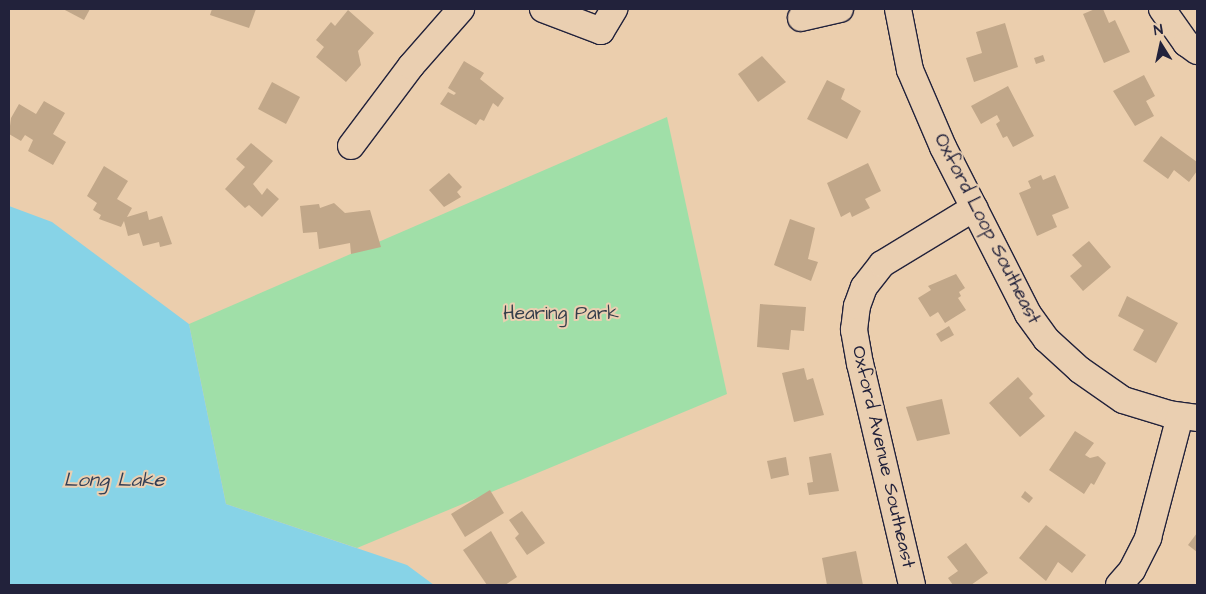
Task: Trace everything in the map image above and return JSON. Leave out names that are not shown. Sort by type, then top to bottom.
[{"type":"street","points":[[351,146],[411,66],[461,9]]},
{"type":"street","points":[[543,9],[601,31],[614,9]]},
{"type":"street","points":[[801,18],[840,9]]},
{"type":"street","name":"Oxford Loop Southeast","points":[[898,9],[910,70],[943,147],[1028,314],[1046,339],[1080,370],[1123,400],[1188,417]]},
{"type":"street","points":[[1162,9],[1186,43],[1197,51]]},
{"type":"street","name":"Oxford Avenue Southeast","points":[[912,585],[860,364],[854,330],[857,306],[864,287],[882,264],[974,208]]},
{"type":"street","points":[[1119,585],[1132,570],[1148,538],[1188,417]]},
{"type":"green space","name":"Hearing Park","points":[[667,117],[727,394],[357,548],[226,504],[189,324]]},
{"type":"water","name":"Long Lake","points":[[9,206],[52,222],[189,324],[226,504],[407,565],[434,585],[9,585]]},
{"type":"building","points":[[63,9],[90,9],[84,20]]},
{"type":"building","points":[[212,9],[256,9],[249,28],[210,15]]},
{"type":"building","points":[[1095,9],[1103,9],[1109,23],[1115,20],[1130,52],[1104,63],[1083,14]]},
{"type":"building","points":[[348,10],[374,33],[358,51],[361,65],[346,82],[316,57],[324,47],[316,40],[331,22],[335,26]]},
{"type":"building","points":[[1005,23],[1018,67],[974,82],[966,58],[982,53],[976,32]]},
{"type":"building","points":[[1043,55],[1045,61],[1036,64],[1034,58]]},
{"type":"building","points":[[762,56],[786,82],[758,102],[738,74]]},
{"type":"building","points":[[464,61],[484,73],[480,79],[504,98],[498,107],[493,103],[484,121],[480,119],[476,125],[440,104],[448,92],[454,95],[456,93],[448,88]]},
{"type":"building","points":[[1144,75],[1155,96],[1146,101],[1154,116],[1135,126],[1113,91]]},
{"type":"building","points":[[827,80],[845,89],[841,99],[861,111],[847,139],[807,119]]},
{"type":"building","points":[[272,82],[300,97],[286,124],[258,109]]},
{"type":"building","points":[[1008,86],[1034,136],[1013,147],[1007,136],[1003,138],[996,124],[1000,121],[997,115],[981,124],[971,106]]},
{"type":"building","points":[[44,101],[65,113],[53,134],[66,142],[53,165],[28,151],[33,140],[25,135],[21,141],[9,134],[11,118],[19,104],[36,114]]},
{"type":"building","points":[[1161,136],[1197,162],[1197,171],[1189,182],[1174,170],[1168,179],[1143,161]]},
{"type":"building","points":[[251,143],[273,161],[253,184],[262,195],[267,188],[279,199],[262,217],[249,205],[245,208],[225,189],[245,167],[236,159]]},
{"type":"building","points":[[868,163],[881,191],[865,199],[870,208],[852,217],[850,212],[841,217],[827,183]]},
{"type":"building","points":[[104,166],[128,181],[117,199],[132,208],[127,217],[147,211],[149,220],[162,216],[172,244],[160,247],[159,242],[143,246],[139,233],[128,236],[124,221],[121,227],[99,219],[101,215],[93,210],[97,203],[87,196]]},
{"type":"building","points":[[449,173],[462,187],[457,192],[461,197],[444,207],[429,190]]},
{"type":"building","points":[[1041,175],[1043,180],[1055,175],[1069,208],[1052,215],[1057,227],[1037,236],[1019,193],[1031,188],[1028,181]]},
{"type":"building","points":[[334,203],[345,213],[370,210],[381,247],[351,254],[350,243],[319,249],[317,232],[303,233],[300,206],[319,204],[320,208]]},
{"type":"building","points":[[790,219],[815,228],[808,259],[818,262],[811,281],[774,265]]},
{"type":"building","points":[[1089,241],[1111,267],[1083,291],[1070,276],[1082,266],[1072,255]]},
{"type":"building","points":[[956,274],[965,288],[959,292],[961,296],[958,298],[966,310],[945,323],[938,312],[930,317],[918,298],[931,290],[928,286]]},
{"type":"building","points":[[1127,296],[1178,323],[1156,363],[1133,350],[1144,330],[1118,316]]},
{"type":"building","points":[[760,304],[806,307],[804,331],[791,330],[789,350],[757,347]]},
{"type":"building","points":[[949,326],[954,335],[941,342],[936,334]]},
{"type":"building","points":[[804,368],[807,380],[813,378],[824,415],[794,422],[782,373]]},
{"type":"building","points":[[1018,377],[1033,394],[1029,398],[1045,416],[1020,437],[989,403]]},
{"type":"building","points":[[942,399],[950,434],[917,441],[906,407]]},
{"type":"building","points":[[1075,431],[1094,443],[1085,455],[1090,458],[1098,456],[1106,463],[1094,485],[1091,483],[1084,494],[1049,470]]},
{"type":"building","points":[[831,453],[839,491],[809,495],[807,483],[813,482],[809,457]]},
{"type":"building","points":[[786,457],[789,475],[771,479],[767,461]]},
{"type":"building","points":[[490,490],[504,513],[465,537],[451,514]]},
{"type":"building","points":[[1025,491],[1033,498],[1029,503],[1021,497]]},
{"type":"building","points":[[522,511],[545,543],[527,555],[515,538],[519,534],[509,520]]},
{"type":"building","points":[[1046,525],[1086,555],[1072,573],[1058,562],[1046,581],[1019,558]]},
{"type":"building","points":[[491,531],[517,577],[505,585],[487,585],[463,550]]},
{"type":"building","points":[[1197,533],[1197,552],[1188,545]]},
{"type":"building","points":[[966,543],[988,573],[971,585],[953,585],[948,578],[958,571],[947,557]]},
{"type":"building","points":[[856,551],[863,585],[827,585],[822,558]]}]
